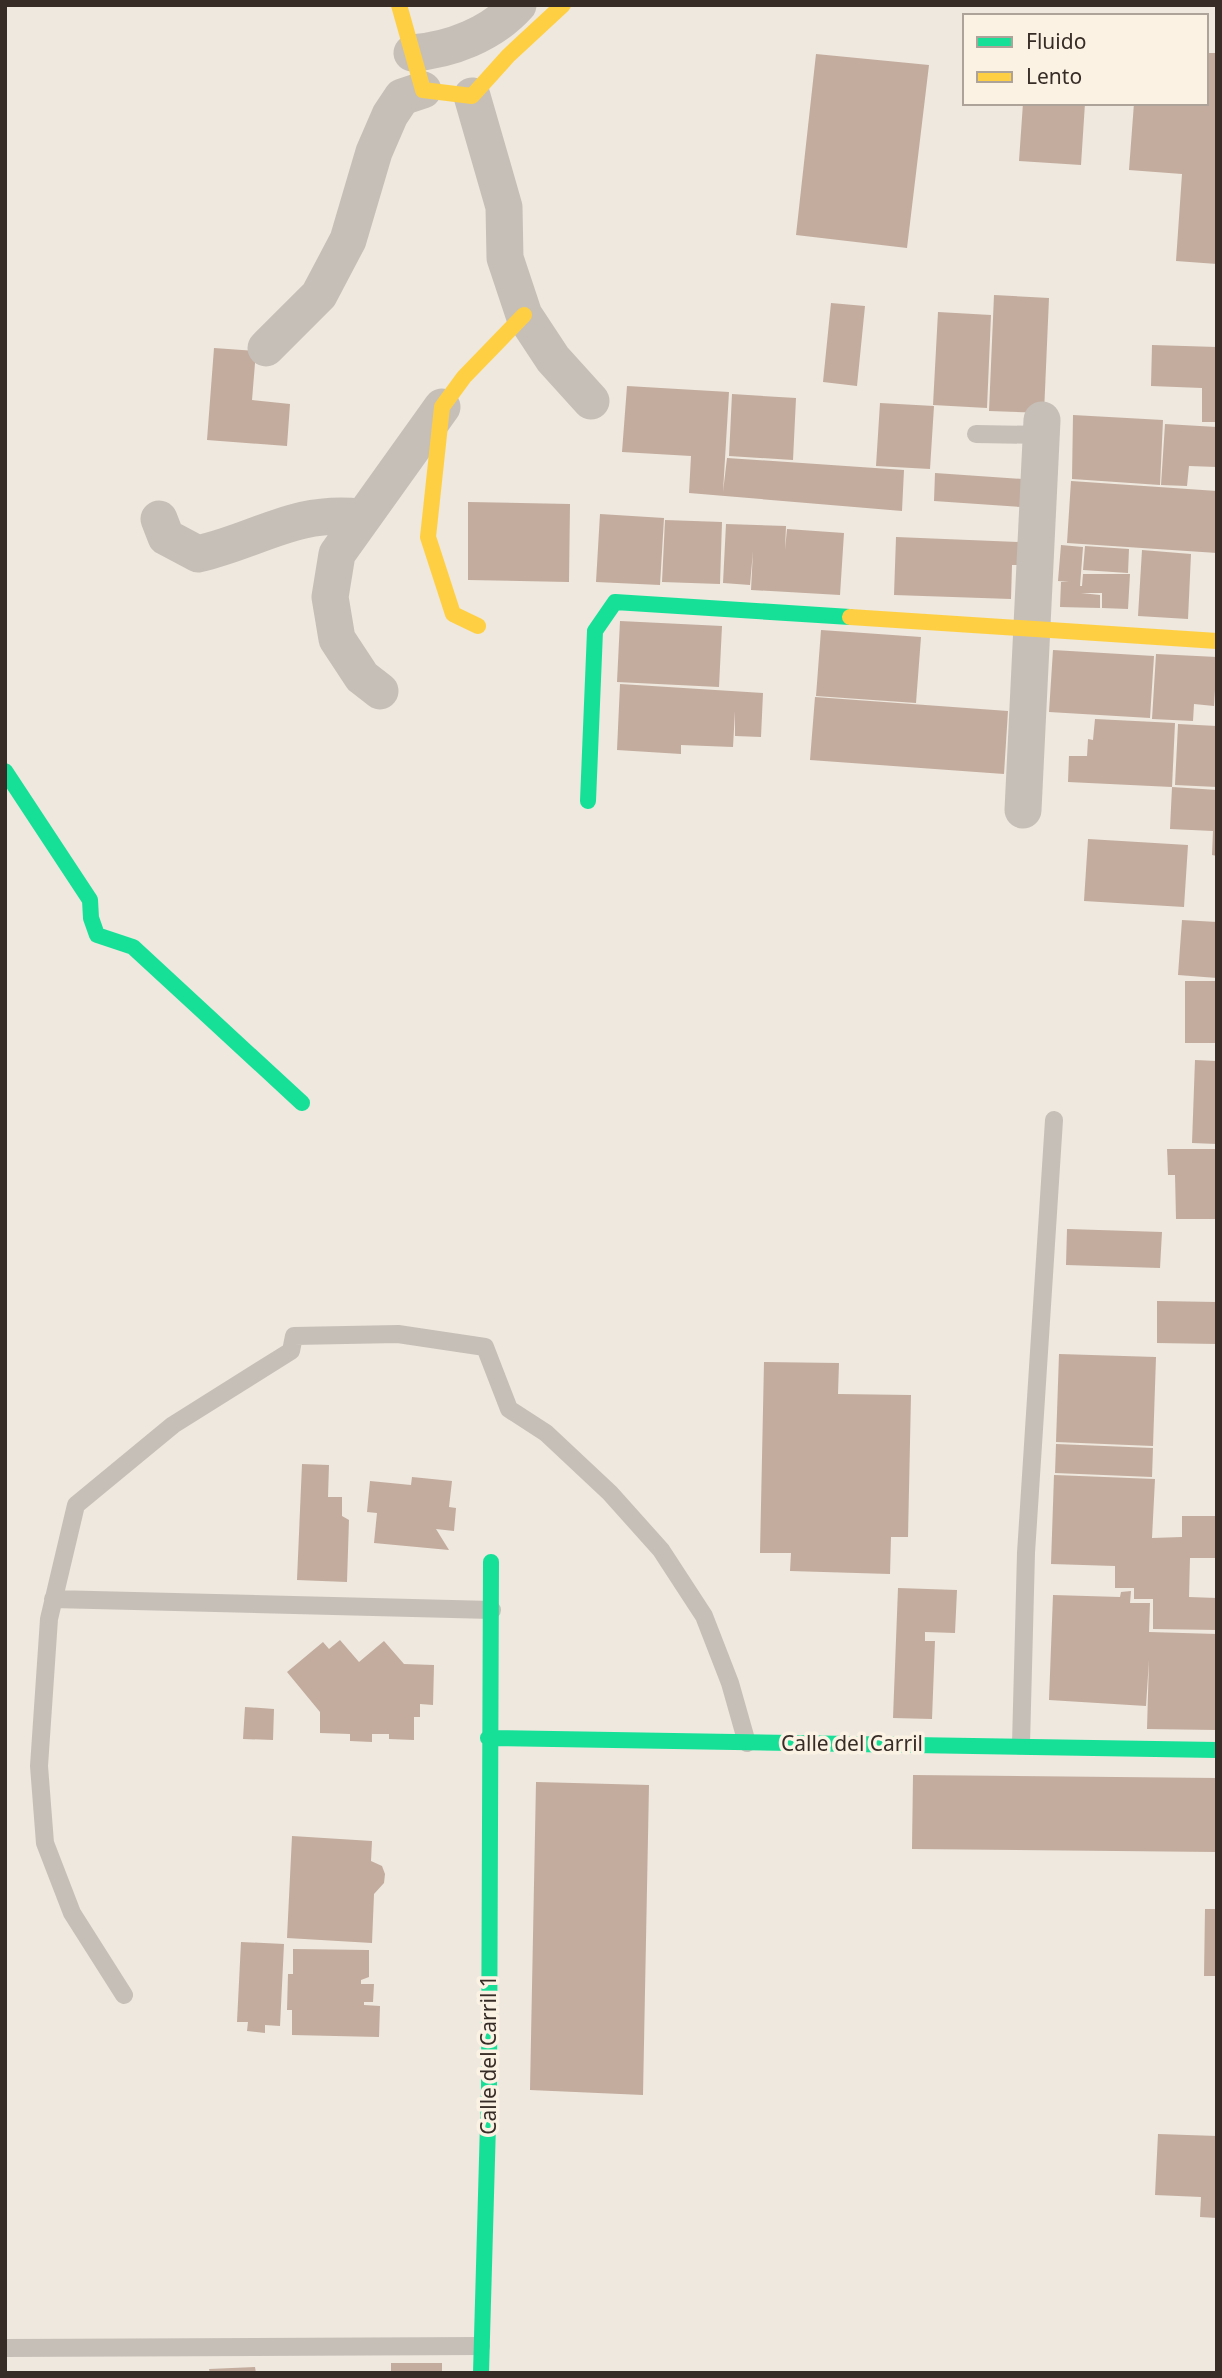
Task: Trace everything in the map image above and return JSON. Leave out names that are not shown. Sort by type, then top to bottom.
[{"type":"street","points":[[399,5],[423,90]]},
{"type":"street","points":[[412,52],[429,51],[484,33],[518,5]]},
{"type":"street","points":[[472,96],[508,56],[563,5]]},
{"type":"street","points":[[266,348],[319,295],[348,240],[374,152],[390,115],[402,97],[423,90],[472,96]]},
{"type":"street","points":[[472,96],[505,207],[505,258],[524,315],[553,359],[591,401]]},
{"type":"street","points":[[380,691],[362,677],[337,639],[330,597],[337,554],[360,517],[464,377],[524,315]]},
{"type":"street","points":[[442,407],[428,537],[453,614],[478,626]]},
{"type":"street","points":[[1023,810],[1042,428]]},
{"type":"street","points":[[159,519],[166,537],[198,554],[227,547],[293,520],[330,514],[360,517]]},
{"type":"street","points":[[588,801],[595,631],[615,602],[1217,640]]},
{"type":"street","points":[[5,771],[90,900],[91,918],[97,935],[133,947],[302,1103]]},
{"type":"street","name":"Calle del Carril 1","points":[[481,2373],[489,2088],[488,1738],[491,1562]]},
{"type":"street","name":"Calle del Carril","points":[[488,1738],[1021,1744],[1217,1750]]},
{"type":"lane","points":[[976,434],[1042,428]]},
{"type":"lane","points":[[1021,1744],[1026,1553],[1054,1120]]},
{"type":"lane","points":[[124,1995],[72,1913],[45,1843],[39,1766],[53,1599],[76,1505],[173,1425],[291,1351],[294,1336],[398,1334],[485,1348],[509,1409],[547,1433],[601,1484],[661,1550],[704,1616],[730,1682],[747,1743]]},
{"type":"lane","points":[[53,1599],[492,1610]]},
{"type":"lane","points":[[5,2348],[481,2346]]},
{"type":"building","points":[[1208,53],[1217,53],[1217,264],[1176,261],[1182,174],[1129,170],[1134,105],[1208,105]]},
{"type":"building","points":[[816,54],[929,65],[907,248],[796,235]]},
{"type":"building","points":[[1023,105],[1085,105],[1081,165],[1019,161]]},
{"type":"building","points":[[994,295],[1049,298],[1044,413],[989,411]]},
{"type":"building","points":[[831,303],[865,306],[857,386],[823,382]]},
{"type":"building","points":[[938,312],[991,315],[987,408],[933,405]]},
{"type":"building","points":[[1152,345],[1217,347],[1217,422],[1202,422],[1202,388],[1151,386]]},
{"type":"building","points":[[214,348],[256,351],[252,400],[290,404],[287,446],[207,440]]},
{"type":"building","points":[[627,386],[729,392],[723,492],[727,458],[904,470],[902,511],[689,493],[691,456],[622,452]]},
{"type":"building","points":[[732,394],[796,398],[793,460],[729,456]]},
{"type":"building","points":[[880,403],[934,406],[930,469],[876,466]]},
{"type":"building","points":[[1073,415],[1163,420],[1160,485],[1072,479]]},
{"type":"building","points":[[1165,424],[1217,427],[1217,467],[1189,466],[1187,486],[1161,485]]},
{"type":"building","points":[[935,473],[1023,479],[1021,507],[934,501]]},
{"type":"building","points":[[1071,481],[1217,491],[1217,553],[1067,543]]},
{"type":"building","points":[[468,502],[570,504],[569,582],[468,580]]},
{"type":"building","points":[[600,514],[664,518],[660,585],[596,582]]},
{"type":"building","points":[[665,520],[722,522],[720,584],[662,582]]},
{"type":"building","points":[[726,524],[786,526],[785,550],[787,529],[844,533],[840,595],[751,590],[753,551],[750,585],[723,583]]},
{"type":"building","points":[[896,537],[1021,542],[1020,565],[1012,565],[1011,599],[894,595]]},
{"type":"building","points":[[1061,545],[1083,547],[1080,586],[1083,574],[1130,574],[1128,609],[1102,608],[1102,593],[1081,593],[1100,595],[1100,608],[1060,607],[1061,582],[1069,582],[1058,581]]},
{"type":"building","points":[[1085,546],[1129,549],[1128,573],[1083,570]]},
{"type":"building","points":[[1142,550],[1191,554],[1188,619],[1138,616]]},
{"type":"building","points":[[620,621],[722,626],[719,687],[617,682]]},
{"type":"building","points":[[821,630],[921,637],[916,703],[816,696]]},
{"type":"building","points":[[1053,650],[1154,656],[1150,718],[1049,712]]},
{"type":"building","points":[[1156,654],[1217,657],[1214,706],[1194,704],[1193,721],[1152,719]]},
{"type":"building","points":[[620,684],[763,693],[761,737],[735,736],[735,711],[733,747],[681,745],[681,754],[617,750]]},
{"type":"building","points":[[815,697],[1008,711],[1004,774],[810,760]]},
{"type":"building","points":[[1095,719],[1175,723],[1172,787],[1068,782],[1069,756],[1087,756],[1088,739],[1093,740]]},
{"type":"building","points":[[1178,724],[1217,726],[1217,787],[1175,785]]},
{"type":"building","points":[[1172,787],[1217,790],[1217,856],[1212,855],[1213,831],[1170,829]]},
{"type":"building","points":[[1088,839],[1188,845],[1184,907],[1084,901]]},
{"type":"building","points":[[1182,920],[1217,922],[1217,978],[1178,975]]},
{"type":"building","points":[[1185,981],[1217,981],[1217,1043],[1185,1043]]},
{"type":"building","points":[[1195,1060],[1217,1061],[1217,1144],[1192,1143]]},
{"type":"building","points":[[1167,1149],[1217,1149],[1217,1219],[1176,1219],[1175,1175],[1168,1175]]},
{"type":"building","points":[[1067,1229],[1162,1232],[1160,1268],[1066,1265]]},
{"type":"building","points":[[1157,1301],[1217,1302],[1217,1344],[1157,1343]]},
{"type":"building","points":[[1059,1354],[1156,1357],[1153,1446],[1056,1442]]},
{"type":"building","points":[[764,1362],[839,1363],[838,1394],[911,1395],[908,1537],[891,1537],[890,1574],[790,1571],[791,1553],[760,1553]]},
{"type":"building","points":[[1056,1444],[1153,1448],[1152,1477],[1055,1473]]},
{"type":"building","points":[[302,1464],[329,1465],[328,1497],[342,1497],[342,1516],[349,1520],[347,1582],[297,1580]]},
{"type":"building","points":[[1054,1475],[1155,1479],[1152,1538],[1182,1537],[1182,1516],[1217,1516],[1217,1558],[1190,1558],[1189,1597],[1217,1598],[1217,1630],[1153,1629],[1153,1599],[1134,1599],[1134,1588],[1115,1588],[1115,1566],[1051,1564]]},
{"type":"building","points":[[412,1477],[452,1481],[449,1507],[456,1508],[454,1531],[436,1529],[449,1550],[374,1543],[377,1513],[367,1512],[370,1481],[411,1485]]},
{"type":"building","points":[[898,1588],[957,1590],[955,1633],[925,1632],[925,1641],[935,1641],[932,1719],[893,1718]]},
{"type":"building","points":[[1131,1591],[1130,1603],[1150,1603],[1149,1632],[1217,1634],[1217,1730],[1147,1729],[1149,1660],[1146,1706],[1049,1700],[1053,1595],[1120,1597],[1121,1592]]},
{"type":"building","points":[[340,1640],[359,1662],[384,1641],[404,1664],[434,1665],[433,1705],[420,1704],[420,1717],[414,1717],[414,1740],[389,1739],[389,1734],[372,1734],[372,1742],[350,1741],[350,1734],[320,1733],[320,1712],[287,1672],[323,1642],[329,1649]]},
{"type":"building","points":[[245,1707],[274,1709],[273,1740],[243,1739]]},
{"type":"building","points":[[913,1775],[1217,1778],[1217,1852],[912,1849]]},
{"type":"building","points":[[536,1782],[649,1785],[643,2095],[530,2090]]},
{"type":"building","points":[[292,1836],[372,1841],[371,1861],[382,1866],[385,1874],[384,1883],[374,1894],[372,1943],[287,1938]]},
{"type":"building","points":[[1205,1909],[1217,1909],[1217,1976],[1204,1976]]},
{"type":"building","points":[[241,1942],[284,1944],[280,2026],[265,2025],[265,2033],[247,2031],[248,2022],[237,2022]]},
{"type":"building","points":[[293,1949],[369,1950],[369,1977],[361,1980],[361,1984],[374,1984],[373,2002],[364,2002],[364,2005],[380,2006],[379,2037],[292,2035],[292,2010],[287,2010],[288,1974],[293,1974]]},
{"type":"building","points":[[1158,2134],[1217,2136],[1217,2218],[1200,2217],[1201,2197],[1155,2195]]},
{"type":"building","points":[[391,2363],[442,2363],[442,2373],[391,2373]]},
{"type":"building","points":[[255,2367],[256,2373],[210,2373],[209,2369]]},
{"type":"traffic: fast","points":[[588,801],[595,631],[615,602],[850,617]]},
{"type":"traffic: fast","points":[[5,771],[90,900],[91,918],[97,935],[133,947],[302,1103]]},
{"type":"traffic: fast","points":[[481,2373],[489,2088],[491,1562]]},
{"type":"traffic: fast","points":[[488,1738],[1217,1750]]},
{"type":"traffic: slow","points":[[399,5],[423,90],[472,96],[508,56],[563,5]]},
{"type":"traffic: slow","points":[[478,626],[453,614],[428,537],[442,407],[464,377],[524,315]]},
{"type":"traffic: slow","points":[[850,617],[1217,641]]}]
